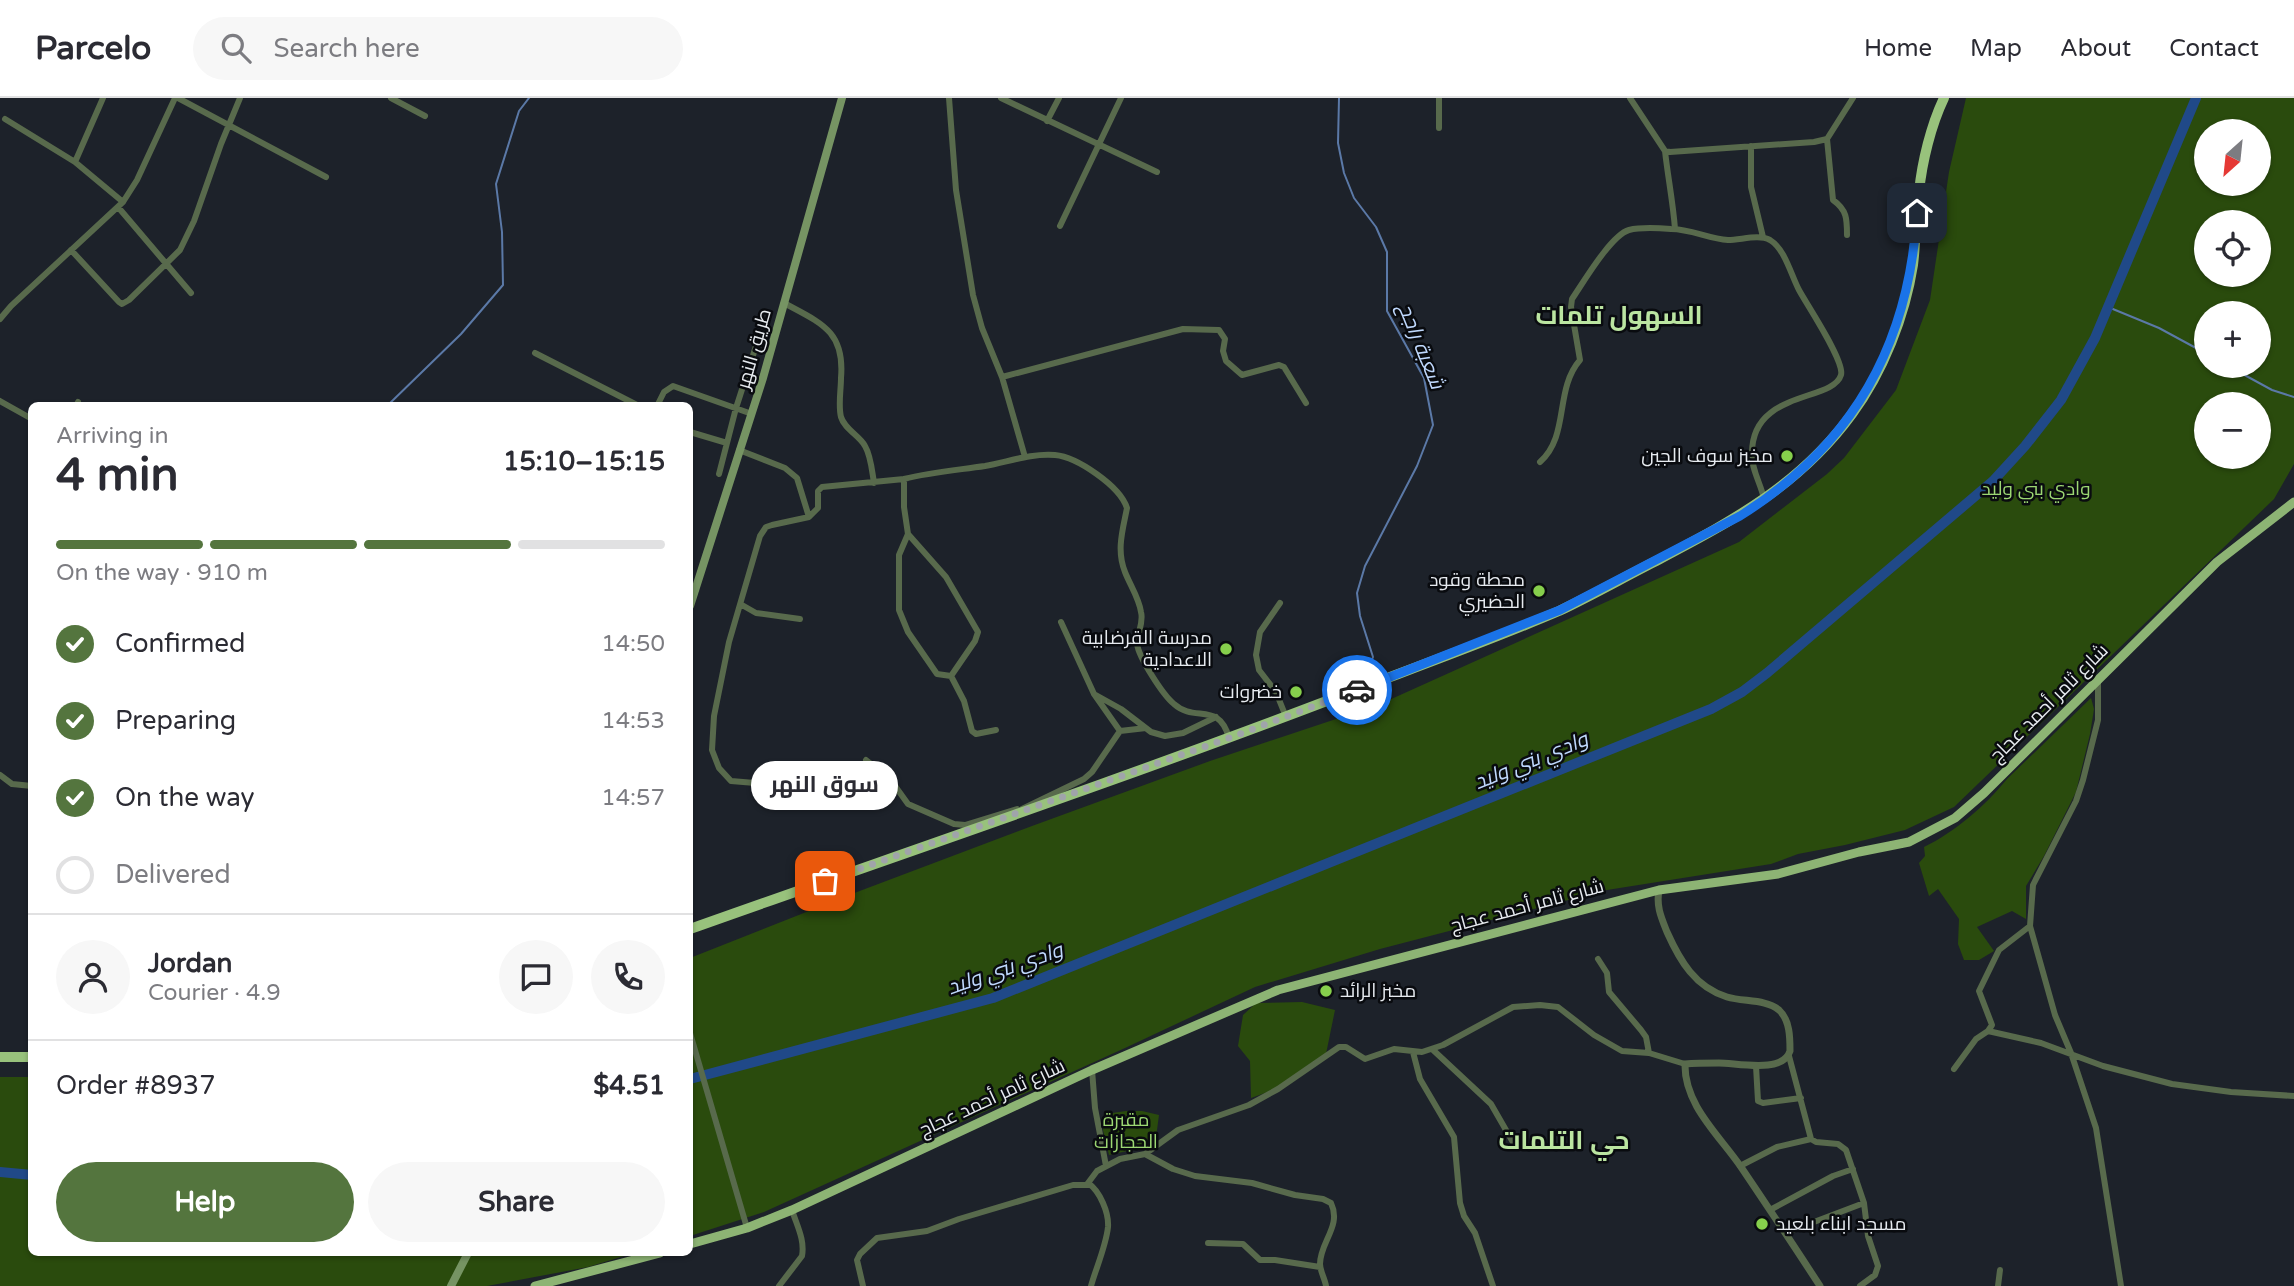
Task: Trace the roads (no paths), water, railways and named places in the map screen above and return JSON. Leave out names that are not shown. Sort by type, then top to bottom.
[{"type":"highway","points":[[693,928],[1229,738],[1560,610],[1713,531],[1764,501],[1801,472],[1853,414],[1880,365],[1908,291],[1916,237],[1919,189],[1940,101]]},
{"type":"highway","points":[[0,1057],[28,1057]]},
{"type":"main road","name":"طريق النهر","points":[[693,596],[752,414],[842,98]]},
{"type":"main road","name":"شارع ثامر أحمد عجاج","points":[[693,1243],[747,1228],[792,1210],[1092,1070],[1278,990],[1659,890],[1777,874],[1858,852],[1909,842],[1955,818],[1984,793],[2217,562],[2294,502]]},
{"type":"main road","points":[[450,1286],[466,1256]]},
{"type":"main road","points":[[535,1286],[649,1256]]},
{"type":"street","points":[[75,162],[103,98]]},
{"type":"street","points":[[164,98],[176,99],[326,177]]},
{"type":"street","points":[[71,250],[122,304],[129,300],[180,250],[240,98]]},
{"type":"street","points":[[391,98],[425,116]]},
{"type":"street","points":[[949,98],[956,190],[973,295],[1002,377],[1025,457]]},
{"type":"street","points":[[1001,98],[1157,172]]},
{"type":"street","points":[[1047,121],[1059,98]]},
{"type":"street","points":[[1060,226],[1121,98]]},
{"type":"street","points":[[1439,98],[1439,128]]},
{"type":"street","points":[[1630,98],[1665,151],[1675,229]]},
{"type":"street","points":[[1847,235],[1844,209],[1833,200],[1828,139],[1853,98]]},
{"type":"street","points":[[0,318],[121,205],[137,180],[176,99]]},
{"type":"street","points":[[5,119],[75,162],[121,205],[191,293]]},
{"type":"street","points":[[1665,151],[1828,139]]},
{"type":"street","points":[[1751,146],[1751,187],[1763,237]]},
{"type":"street","points":[[1540,462],[1555,442],[1566,387],[1574,367],[1580,360],[1571,307],[1573,299],[1610,245],[1629,230],[1675,229],[1723,240],[1763,237],[1772,241],[1780,251],[1841,367],[1841,374],[1835,383],[1780,405],[1769,413],[1762,424],[1752,445],[1751,454],[1764,501]]},
{"type":"street","points":[[784,303],[810,317],[839,343],[842,367],[841,416],[849,429],[865,444],[874,483]]},
{"type":"street","points":[[1002,377],[1177,330],[1215,329],[1223,333],[1226,339],[1223,354],[1236,372],[1246,375],[1281,365],[1290,373],[1306,403]]},
{"type":"street","points":[[719,474],[757,343]]},
{"type":"street","points":[[536,353],[631,402]]},
{"type":"street","points":[[659,402],[664,392],[673,386],[752,414]]},
{"type":"street","points":[[0,401],[28,417]]},
{"type":"street","points":[[693,433],[727,443]]},
{"type":"street","points":[[739,450],[792,473],[800,484],[809,517]]},
{"type":"street","points":[[781,785],[731,781],[719,768],[712,750],[714,716],[725,661],[763,531],[772,525],[809,517],[818,508],[818,491],[822,487],[904,479],[1025,457],[1062,457],[1101,476],[1121,495],[1127,508],[1120,548],[1124,570],[1141,612],[1137,646],[1140,655],[1171,702],[1184,710],[1216,717],[1225,724],[1229,738]]},
{"type":"street","points":[[904,479],[908,534],[899,555],[902,621],[937,674],[951,676]]},
{"type":"street","points":[[908,534],[946,577],[978,632],[951,676]]},
{"type":"street","points":[[1280,603],[1260,632],[1256,655],[1259,670],[1276,692],[1286,717]]},
{"type":"street","points":[[742,605],[757,613],[800,619]]},
{"type":"street","points":[[1061,622],[1094,694],[1121,731]]},
{"type":"street","points":[[951,676],[964,701],[972,731],[976,734],[996,730]]},
{"type":"street","points":[[2098,678],[2098,720],[2083,780],[2076,801],[2033,885],[2030,926],[2055,1015],[2096,1128],[2121,1286]]},
{"type":"street","points":[[1094,694],[1121,709],[1146,728],[1165,736],[1177,734],[1216,717]]},
{"type":"street","points":[[866,760],[890,779],[908,804],[954,824],[965,825],[1021,810],[1084,779],[1121,731],[1146,728]]},
{"type":"street","points":[[0,775],[12,784],[28,786]]},
{"type":"street","points":[[1659,890],[1656,903],[1678,958],[1696,979],[1725,997],[1769,1004],[1777,1008],[1787,1021],[1789,1056],[1811,1139]]},
{"type":"street","points":[[1954,1069],[1976,1039],[1988,1031],[1992,1021],[1980,996],[1979,987],[1998,950],[2030,926]]},
{"type":"street","points":[[1598,959],[1607,973],[1609,992],[1646,1037],[1649,1053]]},
{"type":"street","points":[[1091,1286],[1108,1227],[1102,1204],[1092,1185],[1088,1183],[1092,1176],[1121,1159],[1145,1154],[1178,1130],[1245,1107],[1269,1095],[1339,1047],[1346,1047],[1365,1059],[1394,1049],[1423,1052],[1513,1007],[1539,1005],[1558,1007],[1594,1035],[1622,1051],[1649,1053],[1685,1064],[1756,1066],[1782,1061],[1789,1056]]},
{"type":"street","points":[[1988,1031],[2041,1043],[2103,1066],[2188,1087],[2294,1096]]},
{"type":"street","points":[[693,1043],[747,1228]]},
{"type":"street","points":[[1432,1049],[1483,1096],[1514,1144]]},
{"type":"street","points":[[1413,1052],[1420,1079],[1451,1129],[1460,1203],[1464,1216],[1475,1233],[1493,1286]]},
{"type":"street","points":[[1685,1064],[1690,1091],[1701,1113],[1820,1286]]},
{"type":"street","points":[[1756,1066],[1758,1101],[1763,1103],[1801,1098]]},
{"type":"street","points":[[1092,1070],[1095,1108],[1106,1166]]},
{"type":"street","points":[[1740,1166],[1777,1147],[1811,1139],[1833,1143],[1846,1150],[1864,1203],[1868,1236],[1878,1266],[1875,1275],[1860,1286]]},
{"type":"street","points":[[1145,1154],[1173,1169],[1195,1176],[1252,1183],[1331,1203],[1334,1213],[1333,1228],[1320,1261],[1326,1286]]},
{"type":"street","points":[[1770,1210],[1833,1176],[1853,1169]]},
{"type":"street","points":[[863,1286],[857,1260],[877,1238],[927,1231],[1073,1185],[1092,1185]]},
{"type":"street","points":[[1785,1233],[1864,1203]]},
{"type":"street","points":[[779,1286],[803,1251],[804,1242],[798,1232],[792,1210]]},
{"type":"street","points":[[1208,1243],[1243,1244],[1260,1261],[1275,1260],[1320,1267]]},
{"type":"street","points":[[1997,1286],[2000,1270]]},
{"type":"waterway","points":[[391,402],[461,334],[503,285],[502,232],[496,184],[519,111],[529,98]]},
{"type":"waterway","name":"شعبة راجح","points":[[1339,98],[1338,143],[1344,173],[1354,198],[1376,227],[1387,252],[1387,311],[1424,378],[1433,425],[1417,466],[1365,566],[1357,593],[1360,616],[1373,657],[1367,673],[1368,680]]},
{"type":"waterway","name":"وادي بني وليد","points":[[693,1078],[993,998],[1711,709],[1742,692],[1993,481],[2061,400],[2095,338],[2196,98]]},
{"type":"waterway","points":[[2108,307],[2159,328],[2194,347]]},
{"type":"waterway","points":[[2250,378],[2272,390],[2294,397]]},
{"type":"waterway","points":[[1369,691],[1370,702]]},
{"type":"waterway","name":"وادي بني وليد","points":[[0,1172],[28,1175]]},
{"type":"place","name":"مخبز سوف الجين","points":[[1787,456]]},
{"type":"place","name":"محطة وقود الحضيري","points":[[1539,591]]},
{"type":"place","name":"مدرسة القرضابية الاعدادية","points":[[1226,649]]},
{"type":"place","name":"خضروات","points":[[1296,692]]},
{"type":"place","name":"سوق النهر","points":[[825,881]]},
{"type":"place","name":"مخبز الرائد","points":[[1326,991]]},
{"type":"place","name":"مسجد ابناء بلعيد","points":[[1762,1224]]},
{"type":"district","name":"السهول تلمات","points":[[1619,315]]},
{"type":"district","name":"حي التلمات","points":[[1564,1140]]},
{"type":"park label","name":"مقبرة الحجازات","points":[[1126,1131]]}]
